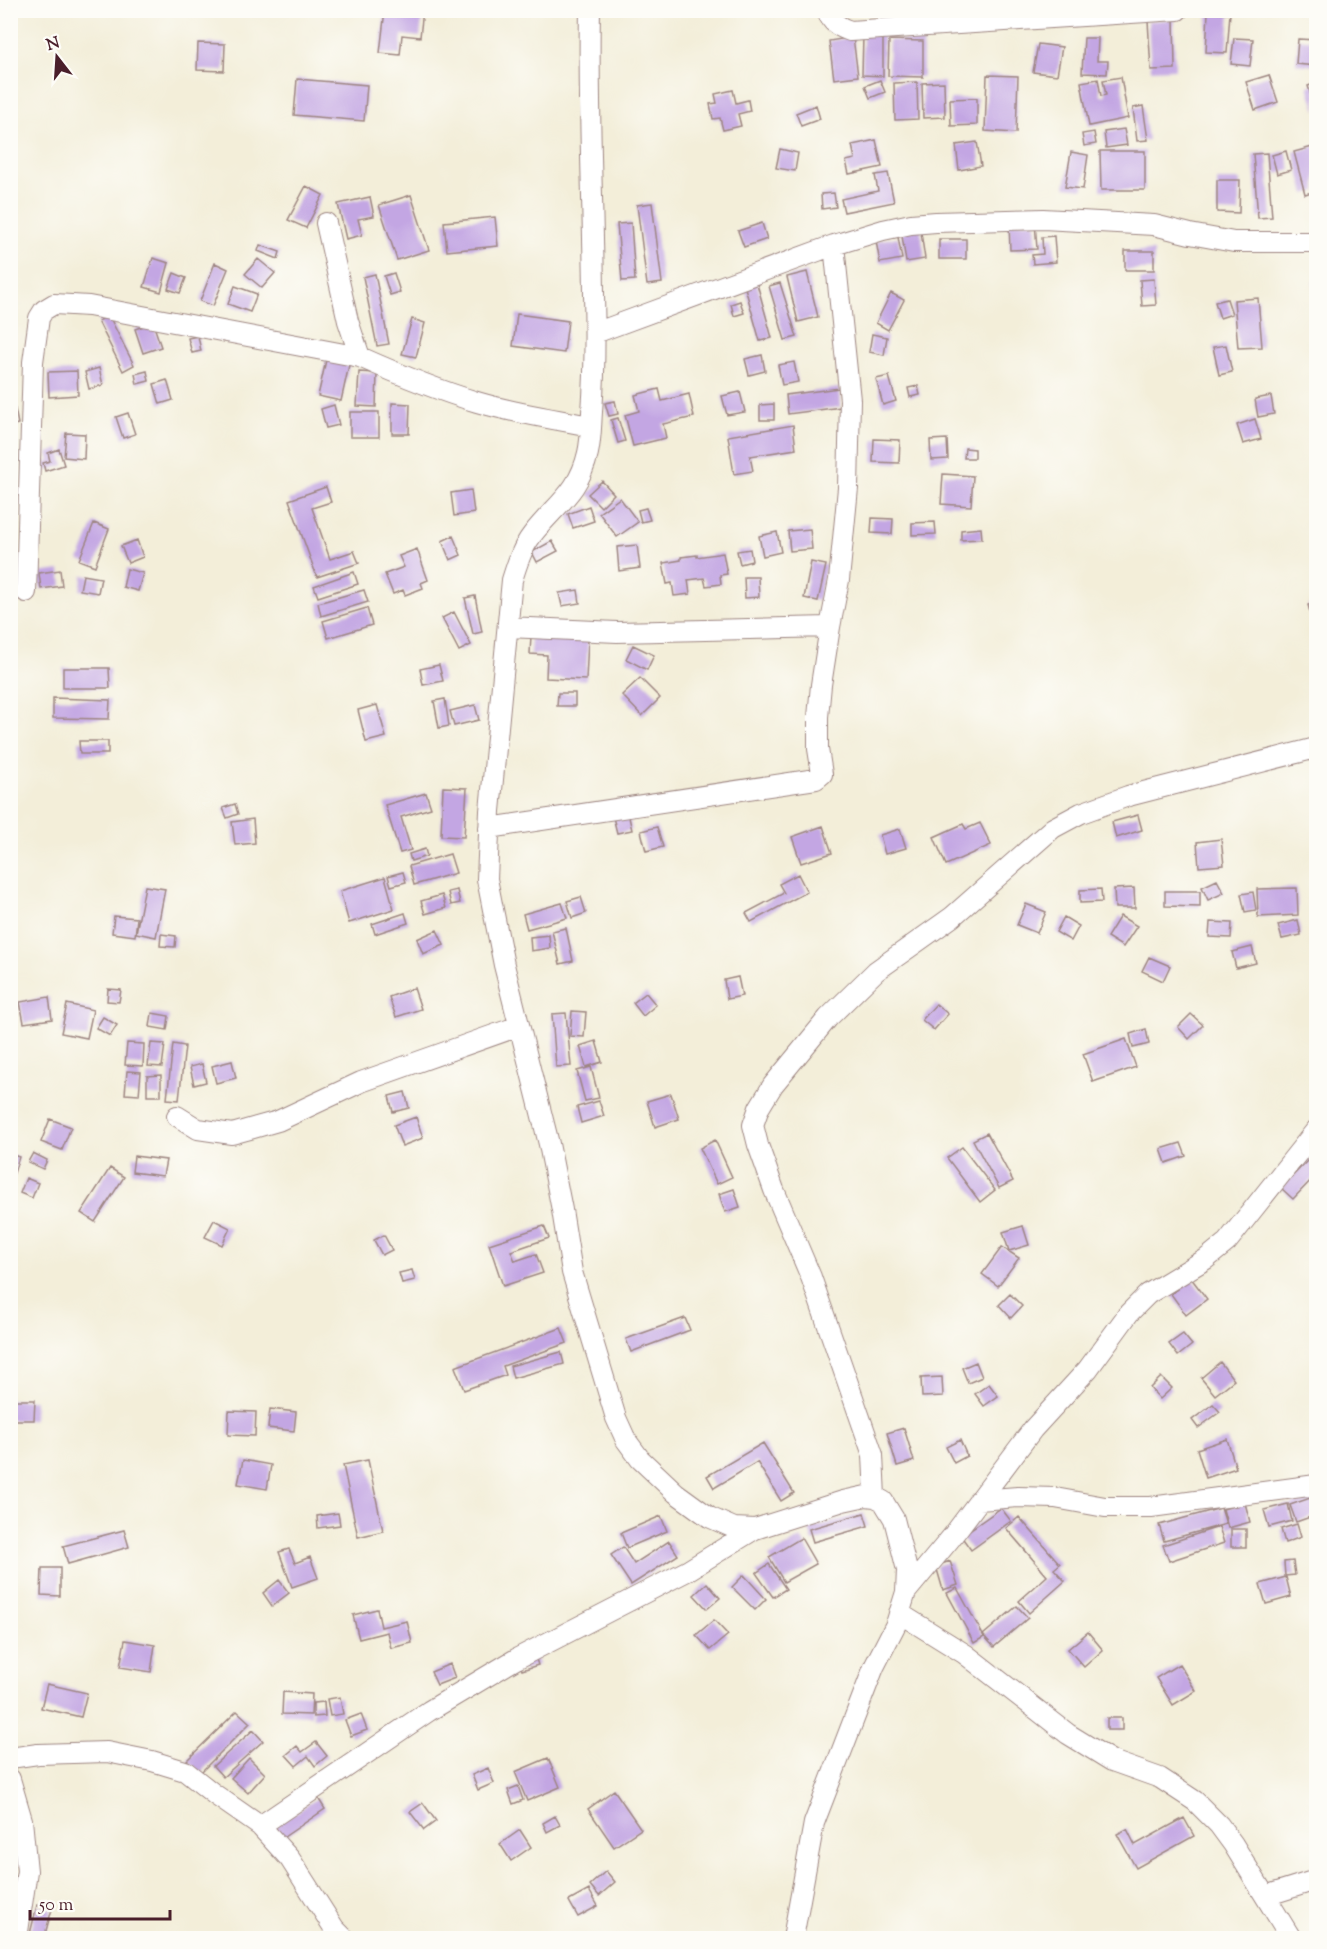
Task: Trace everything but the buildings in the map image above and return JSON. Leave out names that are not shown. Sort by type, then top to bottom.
[{"type":"street","points":[[590,10],[595,333],[589,451],[583,471],[567,498],[532,535],[517,561],[512,580],[489,828],[487,879],[504,966],[549,1144],[572,1272],[616,1418],[626,1440],[640,1459],[676,1493],[709,1517],[734,1528],[755,1529]]},
{"type":"street","points":[[827,10],[831,20],[838,27],[850,31],[1178,10]]},
{"type":"street","points":[[595,333],[834,245],[911,224],[1043,219],[1154,225],[1234,242],[1317,242]]},
{"type":"street","points":[[326,223],[348,321],[360,357]]},
{"type":"street","points":[[489,828],[816,779],[822,774],[818,749],[820,685],[839,580],[848,488],[850,400],[834,245]]},
{"type":"street","points":[[26,592],[33,362],[39,318],[54,304],[89,306],[360,357],[398,374],[479,402],[532,416],[591,426]]},
{"type":"street","points":[[508,627],[617,632],[830,627]]},
{"type":"street","points":[[875,1497],[873,1455],[810,1277],[774,1190],[753,1125],[759,1108],[773,1084],[828,1018],[876,970],[952,917],[1053,828],[1081,813],[1128,796],[1317,748]]},
{"type":"street","points":[[177,1116],[198,1128],[232,1134],[278,1120],[361,1082],[519,1026]]},
{"type":"street","points":[[906,1592],[951,1538],[1033,1428],[1089,1369],[1130,1313],[1148,1294],[1206,1260],[1227,1242],[1317,1130]]},
{"type":"street","points":[[979,1500],[1017,1497],[1055,1498],[1105,1507],[1151,1507],[1317,1485]]},
{"type":"street","points":[[261,1826],[429,1711],[516,1659],[687,1571],[755,1529],[843,1501],[866,1496],[875,1497],[883,1501],[894,1519],[907,1570],[906,1592],[896,1624],[874,1667],[814,1823],[793,1938]]},
{"type":"street","points":[[899,1613],[965,1654],[1068,1734],[1112,1761],[1160,1778],[1195,1801],[1219,1825],[1233,1844],[1291,1938]]},
{"type":"street","points":[[10,1758],[38,1754],[107,1752],[152,1761],[185,1771],[261,1826],[290,1859],[334,1928],[344,1938]]},
{"type":"street","points":[[10,1779],[22,1820],[27,1871],[17,1938]]},
{"type":"street","points":[[1265,1896],[1317,1880]]}]
